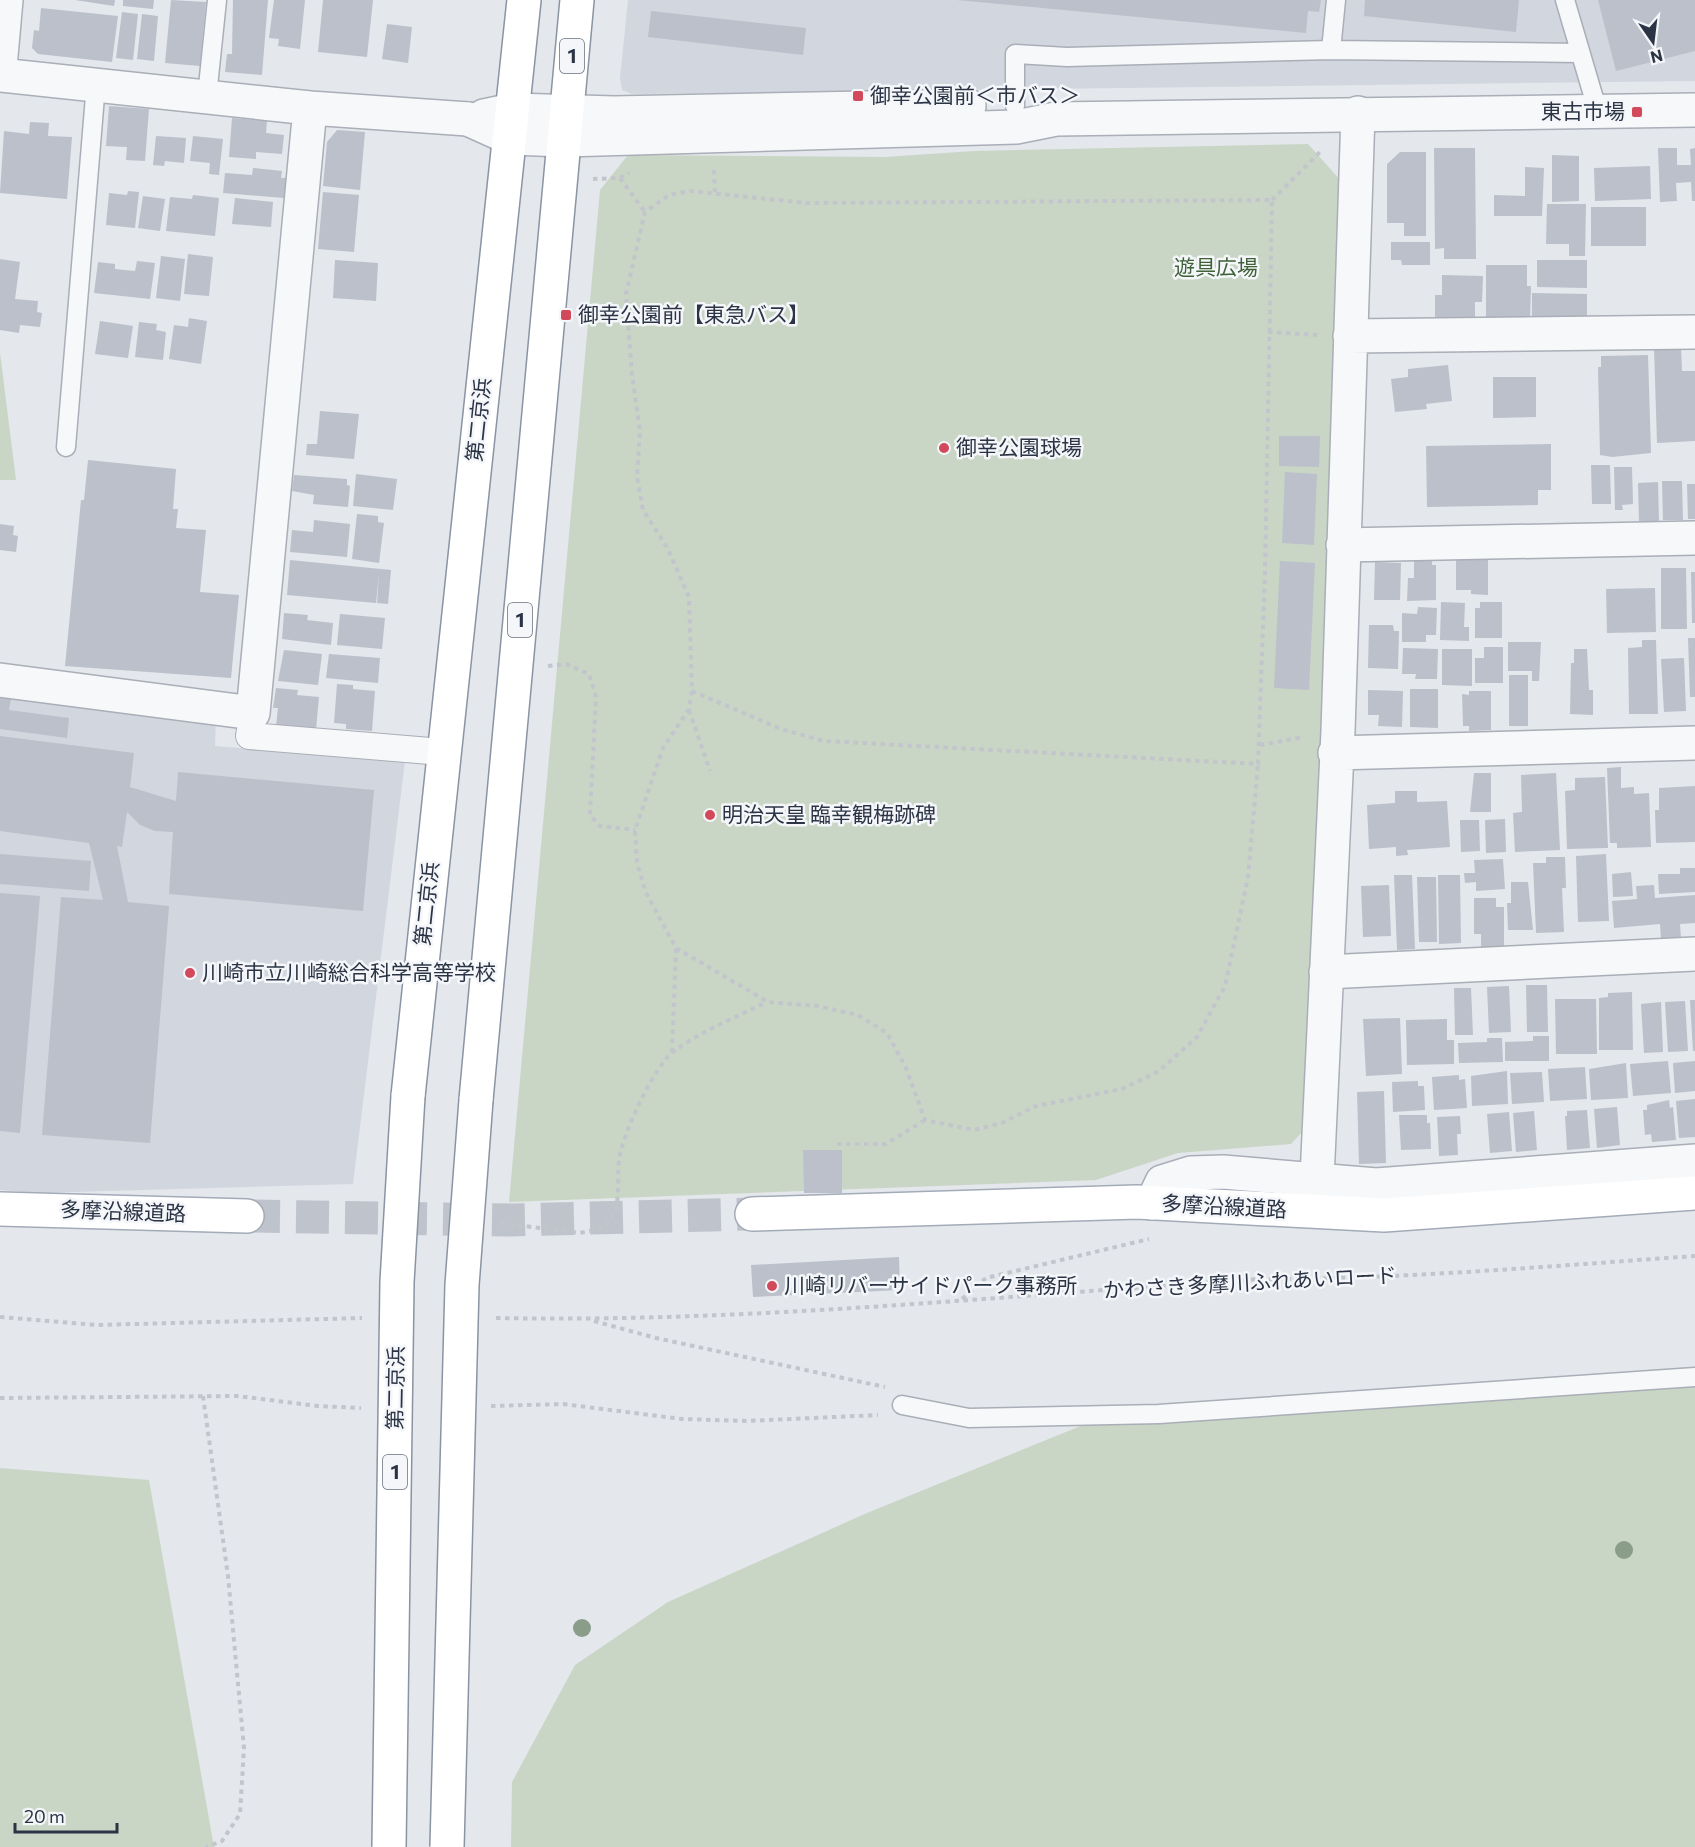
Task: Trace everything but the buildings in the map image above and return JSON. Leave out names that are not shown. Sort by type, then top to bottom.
[{"type":"main road","name":"第二京浜","points":[[389,1847],[397,1282],[408,1096],[442,752],[524,0]]},
{"type":"main road","name":"1","points":[[447,1847],[462,1285],[476,1100],[577,0]]},
{"type":"main road","name":"多摩沿線道路","points":[[752,1214],[1152,1203],[1384,1215],[1695,1193]]},
{"type":"main road","name":"多摩沿線道路","points":[[0,1209],[247,1216]]},
{"type":"street","points":[[0,67],[6,0]]},
{"type":"street","points":[[0,75],[310,108],[566,126],[1016,127],[1056,119],[1695,110]]},
{"type":"street","points":[[566,126],[1015,106],[1056,119]]},
{"type":"street","points":[[310,108],[249,736],[442,752]]},
{"type":"street","points":[[1317,1178],[1337,742],[1358,113]]},
{"type":"street","points":[[1350,336],[1695,332]]},
{"type":"street","points":[[1343,545],[1695,538]]},
{"type":"street","points":[[0,680],[253,713]]},
{"type":"street","points":[[1337,742],[1695,743]]},
{"type":"street","points":[[1326,972],[1695,954]]},
{"type":"street","points":[[1152,1203],[1162,1182],[1191,1173],[1223,1172],[1317,1178],[1376,1185],[1695,1161]]},
{"type":"lane","points":[[207,96],[217,0]]},
{"type":"lane","points":[[1331,50],[1336,0]]},
{"type":"lane","points":[[1564,0],[1598,112]]},
{"type":"lane","points":[[1015,106],[1015,54],[1067,57],[1331,50],[1579,53]]},
{"type":"lane","points":[[66,447],[96,84]]},
{"type":"lane","points":[[902,1405],[969,1418],[1159,1414],[1695,1377]]},
{"type":"path","points":[[837,1144],[886,1144],[925,1120],[974,1130],[1002,1123],[1036,1106],[1122,1089],[1159,1071],[1197,1037],[1225,986],[1248,877],[1260,745],[1272,200],[1358,113]]},
{"type":"path","points":[[620,178],[645,212]]},
{"type":"path","points":[[672,1052],[676,948],[646,893],[637,863],[635,830],[663,747],[689,710],[692,691],[689,597],[668,549],[643,510],[637,477],[640,431],[632,375],[626,294],[645,212],[669,195],[690,191],[807,203],[1272,200]]},
{"type":"path","points":[[1268,332],[1350,336]]},
{"type":"path","points":[[543,667],[566,664],[590,674],[596,697],[590,815],[600,826],[635,830]]},
{"type":"path","points":[[692,691],[781,729],[824,741],[1258,764]]},
{"type":"path","points":[[689,710],[710,771]]},
{"type":"path","points":[[1260,745],[1337,742]]},
{"type":"path","points":[[676,948],[768,1002],[817,1006],[858,1015],[887,1033],[906,1068],[925,1120]]},
{"type":"path","points":[[498,1223],[580,1233],[594,1232],[609,1222],[618,1208],[619,1160],[624,1136],[634,1113],[672,1052],[717,1026],[768,1002]]},
{"type":"path","points":[[962,1299],[986,1278],[1155,1238]]},
{"type":"path","name":"かわさき多摩川ふれあいロード","points":[[493,1318],[590,1320],[1261,1280],[1446,1274],[1695,1256]]},
{"type":"path","points":[[0,1317],[97,1325],[370,1317]]},
{"type":"path","points":[[480,1407],[563,1404],[682,1419],[747,1422],[889,1415],[897,1412],[902,1405],[900,1396],[892,1388],[668,1340],[590,1320]]},
{"type":"path","points":[[203,1396],[228,1576],[244,1748],[240,1814],[222,1841],[206,1847]]},
{"type":"path","points":[[0,1398],[237,1396],[318,1406],[368,1408]]},
{"type":"shaded area","points":[[628,0],[1695,0],[1695,81],[632,94],[622,90],[620,78]]},
{"type":"shaded area","name":"川崎市立川崎総合科学高等学校","points":[[0,691],[216,718],[215,746],[405,761],[353,1184],[37,1193],[0,1190]]},
{"type":"green space","name":"遊具広場","points":[[1308,144],[1342,182],[1308,1107],[1304,1130],[1291,1144],[1178,1153],[1096,1180],[509,1202],[600,190],[628,155],[885,157],[974,151]]},
{"type":"green space","points":[[0,353],[16,480],[0,480]]},
{"type":"green space","points":[[1695,1372],[1695,1847],[511,1847],[512,1782],[575,1665],[668,1602],[867,1513],[1120,1410]]},
{"type":"green space","points":[[0,1468],[149,1480],[214,1847],[0,1847]]},
{"type":"tunnel","points":[[247,1216],[510,1220],[752,1214]]},
{"type":"place","name":"御幸公園前＜市バス＞","points":[[858,96]]},
{"type":"place","name":"東古市場","points":[[1637,112]]},
{"type":"place","name":"御幸公園前【東急バス】","points":[[566,315]]},
{"type":"place","name":"御幸公園球場","points":[[944,448]]},
{"type":"place","name":"明治天皇 臨幸観梅跡碑","points":[[710,815]]},
{"type":"place","name":"川崎市立川崎総合科学高等学校","points":[[190,973]]},
{"type":"place","name":"川崎リバーサイドパーク事務所","points":[[772,1286]]}]
